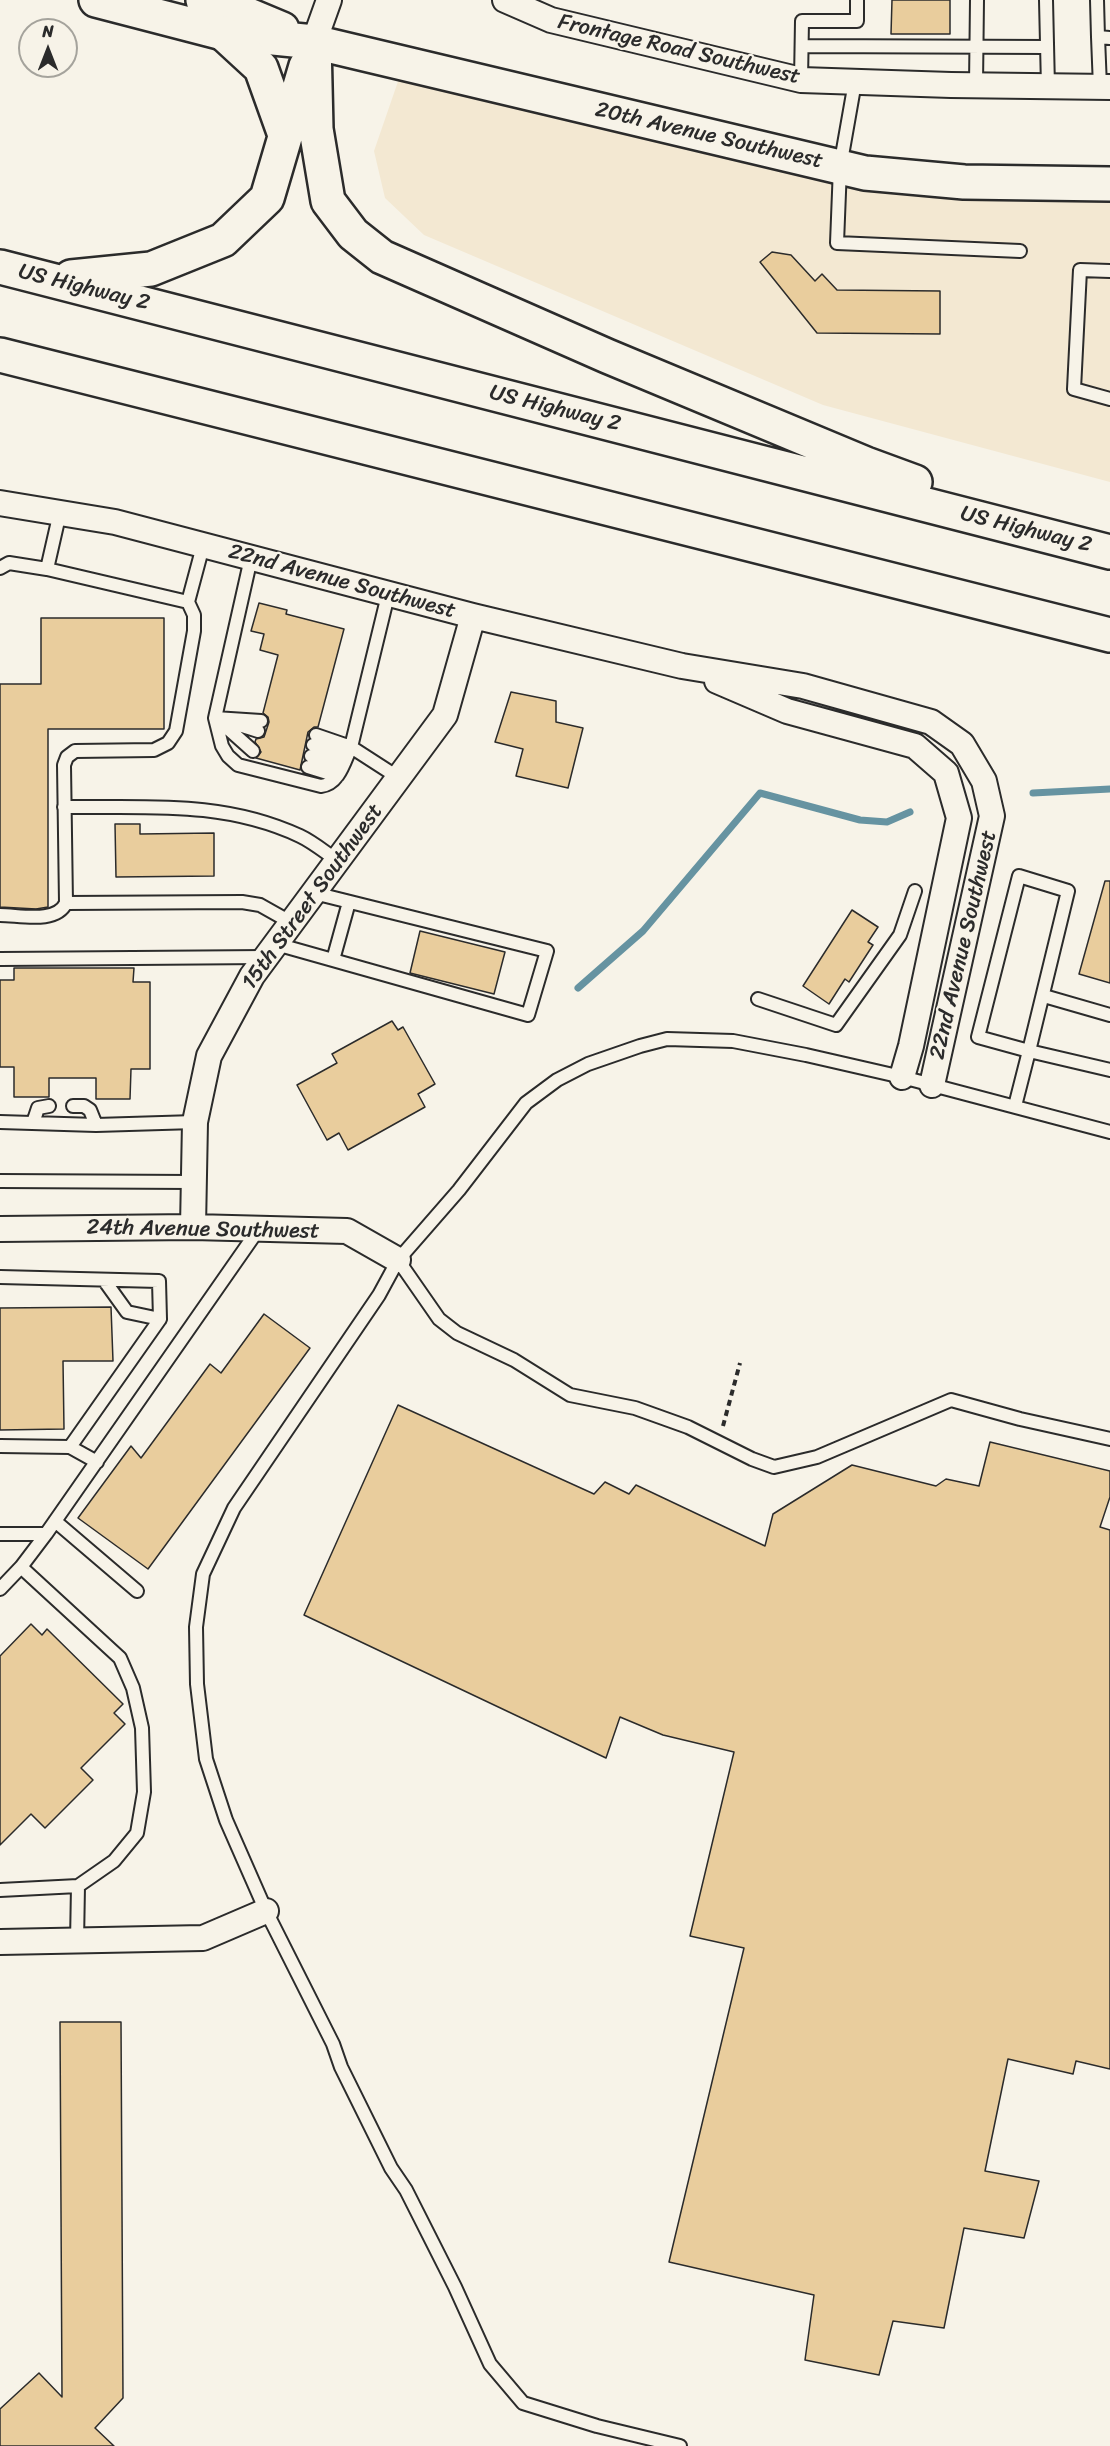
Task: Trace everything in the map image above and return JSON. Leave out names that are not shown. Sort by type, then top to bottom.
[{"type":"main road","name":"20th Avenue Southwest","points":[[96,0],[223,33],[314,42],[865,173],[964,182],[1110,184]]},
{"type":"main road","name":"20th Avenue Southwest","points":[[203,0],[227,6],[314,42]]},
{"type":"main road","points":[[223,33],[261,68],[285,135]]},
{"type":"main road","points":[[51,280],[151,269],[223,240],[267,198],[314,42]]},
{"type":"main road","points":[[314,42],[316,129],[328,201],[354,234],[382,257],[607,356],[866,464],[1110,552]]},
{"type":"main road","name":"US Highway 2","points":[[0,267],[1110,552]]},
{"type":"main road","points":[[0,355],[1110,635]]},
{"type":"street","points":[[314,42],[329,0]]},
{"type":"street","name":"Frontage Road Southwest","points":[[504,0],[551,20],[801,80],[1105,87]]},
{"type":"street","name":"22nd Avenue Southwest","points":[[0,503],[115,522],[473,616],[682,666],[803,686],[931,722],[962,744],[984,781],[992,816],[932,1085]]},
{"type":"street","name":"15th Street Southwest","points":[[193,1227],[195,1122],[209,1056],[251,978],[445,716],[473,616]]},
{"type":"street","name":"22nd Avenue Southwest","points":[[682,666],[787,711],[915,746],[946,774],[959,818],[911,1046],[902,1077]]},
{"type":"street","name":"24th Avenue Southwest","points":[[0,1229],[193,1227],[347,1232],[398,1260]]},
{"type":"street","points":[[0,1942],[203,1938],[266,1911]]},
{"type":"lane","points":[[801,80],[802,21],[857,21],[857,0]]},
{"type":"lane","points":[[976,85],[977,0]]},
{"type":"lane","points":[[1046,0],[1048,87]]},
{"type":"lane","points":[[1097,0],[1104,37],[1105,87]]},
{"type":"lane","points":[[802,46],[1047,47]]},
{"type":"lane","points":[[855,82],[840,167],[837,243],[1020,251]]},
{"type":"lane","points":[[1110,271],[1080,270],[1074,389],[1110,399]]},
{"type":"lane","points":[[47,569],[60,512]]},
{"type":"lane","points":[[0,915],[54,916],[62,911],[66,903],[64,765],[67,757],[75,751],[154,750],[168,743],[176,731],[194,631],[194,615],[188,602],[203,546]]},
{"type":"lane","points":[[251,558],[215,718],[222,746],[228,756],[238,765],[321,786],[328,785],[344,761],[388,595]]},
{"type":"lane","points":[[0,568],[9,563],[47,569],[188,602]]},
{"type":"lane","points":[[215,718],[257,736],[215,718]]},
{"type":"lane","points":[[344,761],[312,751],[399,778]]},
{"type":"lane","points":[[64,807],[216,810],[251,817],[301,836],[338,861]]},
{"type":"lane","points":[[1015,1106],[1029,1051],[1044,996],[1068,891],[1019,876],[978,1037],[1029,1051],[1110,1070]]},
{"type":"lane","points":[[758,999],[836,1024],[900,935],[915,891]]},
{"type":"lane","points":[[0,959],[271,950],[333,960],[528,1015],[547,951],[314,893]]},
{"type":"lane","points":[[66,903],[242,902],[260,904],[292,923]]},
{"type":"lane","points":[[333,960],[349,902]]},
{"type":"lane","points":[[1044,996],[1110,1015]]},
{"type":"lane","points":[[680,2446],[597,2426],[524,2403],[490,2364],[420,2216],[391,2168],[341,2067],[333,2044],[266,1911],[226,1820],[206,1759],[196,1673],[196,1628],[202,1574],[234,1508],[379,1295],[398,1260],[459,1190],[526,1103],[557,1080],[588,1064],[667,1039],[733,1041],[902,1077],[1110,1132]]},
{"type":"lane","points":[[33,1123],[38,1108],[49,1106]]},
{"type":"lane","points":[[73,1106],[84,1106],[90,1110],[96,1125]]},
{"type":"lane","points":[[0,1122],[96,1125],[195,1122]]},
{"type":"lane","points":[[0,1181],[193,1182]]},
{"type":"lane","points":[[0,1589],[21,1567],[46,1534],[258,1230]]},
{"type":"lane","points":[[398,1260],[439,1319],[457,1333],[514,1360],[570,1395],[635,1408],[688,1427],[752,1459],[774,1467],[817,1457],[951,1400],[1020,1419],[1110,1439]]},
{"type":"lane","points":[[0,1277],[159,1281],[160,1319],[70,1447]]},
{"type":"lane","points":[[104,1280],[127,1312],[160,1319]]},
{"type":"lane","points":[[0,1446],[70,1447],[97,1462]]},
{"type":"lane","points":[[54,1521],[137,1591]]},
{"type":"lane","points":[[0,1534],[46,1534]]},
{"type":"lane","points":[[0,1890],[78,1886],[114,1862],[137,1833],[144,1792],[142,1728],[133,1688],[120,1658],[21,1567]]},
{"type":"lane","points":[[77,1942],[78,1886]]},
{"type":"path","points":[[718,1442],[740,1363]]},
{"type":"shaded area","points":[[403,67],[856,176],[1110,188],[1110,482],[823,405],[424,235],[385,198],[374,151]]},
{"type":"building","points":[[892,0],[950,0],[950,34],[891,34]]},
{"type":"building","points":[[772,252],[791,255],[815,281],[822,274],[837,290],[940,291],[940,334],[817,333],[760,262]]},
{"type":"building","points":[[259,603],[287,610],[286,614],[344,629],[318,727],[308,732],[300,770],[256,758],[261,752],[255,742],[256,739],[264,737],[269,722],[268,717],[263,713],[278,655],[260,650],[264,634],[251,631]]},
{"type":"building","points":[[41,618],[164,618],[164,729],[48,729],[48,907],[36,909],[0,907],[0,684],[41,684]]},
{"type":"building","points":[[511,692],[556,701],[556,722],[583,728],[568,788],[516,776],[523,749],[495,742]]},
{"type":"building","points":[[115,824],[140,824],[140,834],[214,833],[214,876],[116,877]]},
{"type":"building","points":[[1105,881],[1110,881],[1110,983],[1079,974]]},
{"type":"building","points":[[852,910],[878,927],[868,942],[873,945],[849,982],[845,979],[829,1004],[803,986]]},
{"type":"building","points":[[420,931],[505,952],[494,994],[410,973]]},
{"type":"building","points":[[14,968],[134,968],[133,982],[150,982],[150,1069],[131,1069],[130,1099],[96,1099],[96,1078],[49,1078],[49,1097],[14,1097],[14,1067],[0,1067],[0,980],[14,980]]},
{"type":"building","points":[[392,1021],[398,1030],[403,1027],[435,1084],[418,1094],[425,1107],[348,1150],[339,1133],[327,1140],[297,1085],[337,1063],[332,1054]]},
{"type":"building","points":[[111,1307],[113,1361],[63,1361],[64,1429],[0,1430],[0,1308]]},
{"type":"building","points":[[264,1314],[310,1348],[148,1569],[78,1518],[131,1446],[141,1458],[210,1364],[221,1373]]},
{"type":"building","points":[[398,1405],[594,1494],[605,1482],[629,1494],[636,1485],[765,1546],[773,1514],[852,1465],[936,1486],[946,1479],[979,1486],[990,1442],[1110,1471],[1110,1497],[1100,1527],[1110,1530],[1110,2069],[1076,2061],[1073,2074],[1008,2059],[985,2171],[1039,2181],[1024,2238],[964,2228],[944,2328],[893,2321],[879,2375],[805,2360],[814,2295],[669,2262],[744,1948],[690,1936],[734,1752],[663,1735],[620,1717],[606,1758],[304,1615]]},
{"type":"building","points":[[31,1624],[42,1635],[47,1629],[123,1704],[114,1713],[125,1724],[81,1768],[93,1780],[45,1828],[31,1814],[0,1845],[0,1656]]},
{"type":"building","points":[[60,2022],[121,2022],[123,2398],[95,2428],[114,2446],[0,2446],[0,2409],[39,2373],[62,2397]]},
{"type":"waterway","points":[[1033,793],[1110,789]]},
{"type":"waterway","points":[[578,988],[643,931],[760,793],[860,820],[887,822],[910,812]]}]
